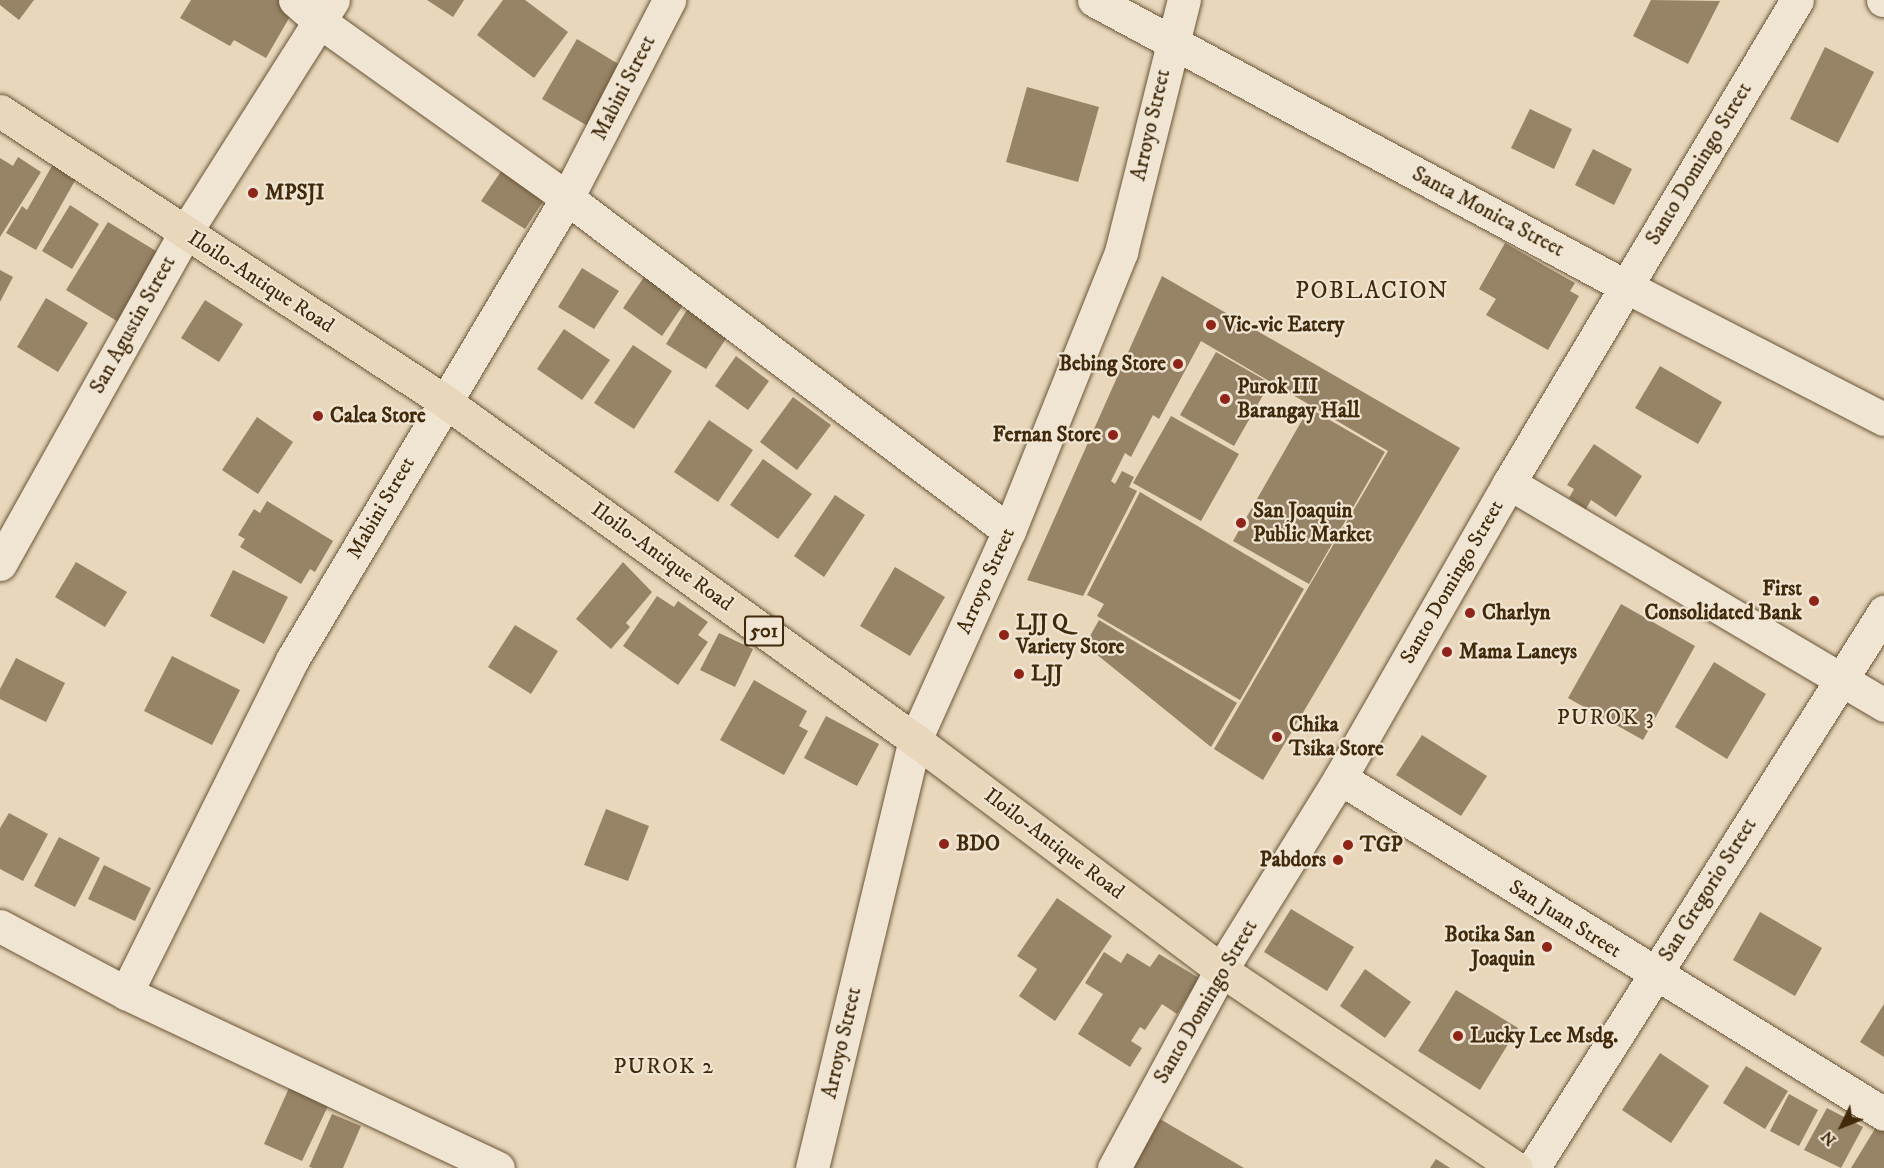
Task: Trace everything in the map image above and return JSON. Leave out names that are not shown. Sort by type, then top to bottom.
[{"type":"main road","name":"Iloilo-Antique Road","points":[[0,111],[443,400],[915,740],[1221,970],[1516,1168]]},
{"type":"street","name":"Mabini Street","points":[[126,993],[292,660],[443,400],[567,198],[669,0]]},
{"type":"street","name":"Santa Monica Street","points":[[1094,0],[1625,286],[1884,419]]},
{"type":"street","name":"Arroyo Street","points":[[812,1168],[915,740],[1009,531],[1121,252],[1171,43],[1184,0]]},
{"type":"street","name":"Santo Domingo Street","points":[[1114,1168],[1221,970],[1340,778],[1509,483],[1797,0]]},
{"type":"street","points":[[316,7],[1009,531]]},
{"type":"street","name":"San Agustin Street","points":[[0,564],[185,232],[316,7]]},
{"type":"street","points":[[1509,483],[1884,705]]},
{"type":"street","name":"San Gregorio Street","points":[[1533,1168],[1884,612]]},
{"type":"street","name":"San Juan Street","points":[[1340,778],[1654,975],[1884,1114]]},
{"type":"street","points":[[0,926],[126,993],[498,1168]]},
{"type":"building","points":[[0,0],[34,0],[19,20],[0,5]]},
{"type":"building","points":[[191,0],[287,0],[292,13],[266,58],[234,40],[230,46],[180,18]]},
{"type":"building","points":[[427,0],[464,0],[453,17]]},
{"type":"building","points":[[503,0],[525,0],[568,32],[534,78],[477,35]]},
{"type":"building","points":[[1651,0],[1720,1],[1688,64],[1633,36]]},
{"type":"building","points":[[577,39],[625,68],[591,128],[542,99]]},
{"type":"building","points":[[1825,47],[1874,72],[1838,143],[1790,119]]},
{"type":"building","points":[[1027,87],[1099,107],[1078,182],[1006,162]]},
{"type":"building","points":[[1530,109],[1572,129],[1554,169],[1511,148]]},
{"type":"building","points":[[1593,149],[1632,169],[1614,205],[1575,185]]},
{"type":"building","points":[[18,157],[41,172],[0,237],[0,158],[13,166]]},
{"type":"building","points":[[508,161],[551,189],[525,229],[481,201]]},
{"type":"building","points":[[53,164],[77,177],[36,250],[6,233],[22,206],[27,210]]},
{"type":"building","points":[[70,205],[99,224],[72,269],[42,251]]},
{"type":"building","points":[[108,222],[166,257],[125,326],[66,290]]},
{"type":"building","points":[[1505,243],[1575,283],[1570,291],[1579,296],[1548,350],[1486,315],[1496,299],[1479,289]]},
{"type":"building","points":[[582,268],[619,291],[594,329],[558,307]]},
{"type":"building","points":[[0,270],[13,277],[0,302]]},
{"type":"building","points":[[646,274],[686,301],[662,336],[623,308]]},
{"type":"building","points":[[1162,276],[1460,448],[1263,780],[1214,749],[1388,451],[1201,341],[1159,419],[1153,415],[1131,457],[1125,453],[1111,481],[1115,484],[1122,471],[1134,477],[1129,487],[1137,491],[1083,596],[1027,580]]},
{"type":"building","points":[[46,298],[88,323],[58,372],[17,347]]},
{"type":"building","points":[[205,300],[243,324],[219,362],[181,338]]},
{"type":"building","points":[[690,305],[731,331],[706,369],[666,344]]},
{"type":"building","points":[[564,329],[610,360],[582,400],[537,369]]},
{"type":"building","points":[[633,345],[672,371],[634,429],[594,403]]},
{"type":"building","name":"Purok III Barangay Hall","points":[[1216,352],[1270,383],[1234,446],[1180,415]]},
{"type":"building","points":[[736,356],[769,381],[748,410],[715,386]]},
{"type":"building","points":[[1660,366],[1722,402],[1698,444],[1635,408]]},
{"type":"building","points":[[793,397],[831,425],[797,470],[760,442]]},
{"type":"building","points":[[1309,408],[1385,452],[1309,584],[1233,541]]},
{"type":"building","points":[[1171,416],[1239,454],[1201,521],[1133,483]]},
{"type":"building","points":[[257,417],[293,442],[258,494],[222,470]]},
{"type":"building","points":[[709,420],[753,450],[718,502],[674,472]]},
{"type":"building","points":[[1594,444],[1642,476],[1616,517],[1591,500],[1586,509],[1569,498],[1574,489],[1567,485]]},
{"type":"building","points":[[763,459],[812,494],[778,539],[730,505]]},
{"type":"building","points":[[1140,492],[1304,589],[1240,700],[1097,616],[1104,604],[1087,595]]},
{"type":"building","points":[[835,495],[865,515],[824,577],[794,556]]},
{"type":"building","points":[[267,501],[333,541],[315,572],[310,569],[301,584],[240,547],[245,539],[238,535],[254,509],[260,513]]},
{"type":"building","points":[[76,562],[127,592],[105,627],[55,597]]},
{"type":"building","points":[[623,562],[652,592],[626,623],[630,627],[611,649],[576,619]]},
{"type":"building","points":[[895,567],[945,597],[910,656],[860,626]]},
{"type":"building","points":[[233,570],[288,597],[264,644],[210,616]]},
{"type":"building","points":[[657,596],[674,607],[678,601],[708,622],[698,635],[708,642],[678,685],[623,646]]},
{"type":"building","points":[[1621,604],[1695,646],[1643,740],[1568,698]]},
{"type":"building","points":[[1099,620],[1237,703],[1211,747],[1085,645]]},
{"type":"building","points":[[515,625],[558,651],[531,694],[488,667]]},
{"type":"building","points":[[719,633],[753,649],[735,687],[700,670]]},
{"type":"building","points":[[172,656],[240,690],[212,745],[144,711]]},
{"type":"building","points":[[16,658],[65,683],[46,722],[0,699],[0,689]]},
{"type":"building","points":[[1714,662],[1766,694],[1727,759],[1675,727]]},
{"type":"building","points":[[754,680],[807,711],[799,726],[808,731],[784,775],[720,740]]},
{"type":"building","points":[[826,716],[879,744],[857,786],[804,758]]},
{"type":"building","points":[[1422,735],[1487,776],[1461,816],[1396,775]]},
{"type":"building","points":[[606,809],[649,826],[628,881],[584,865]]},
{"type":"building","points":[[9,813],[48,834],[23,881],[0,869],[0,828]]},
{"type":"building","points":[[59,837],[100,858],[75,907],[34,886]]},
{"type":"building","points":[[104,865],[151,888],[135,921],[88,899]]},
{"type":"building","points":[[1057,898],[1112,936],[1055,1021],[1019,996],[1037,969],[1017,956]]},
{"type":"building","points":[[1291,909],[1354,947],[1327,991],[1264,952]]},
{"type":"building","points":[[1760,912],[1822,948],[1795,996],[1733,960]]},
{"type":"building","points":[[1104,952],[1121,963],[1127,953],[1150,967],[1159,954],[1199,978],[1177,1014],[1162,1004],[1145,1030],[1140,1027],[1131,1041],[1142,1048],[1130,1067],[1078,1034],[1103,994],[1085,983]]},
{"type":"building","points":[[1365,969],[1411,1002],[1385,1038],[1340,1006]]},
{"type":"building","points":[[1456,990],[1518,1028],[1480,1090],[1418,1051]]},
{"type":"building","points":[[1884,1004],[1884,1057],[1860,1042]]},
{"type":"building","points":[[1660,1053],[1709,1086],[1671,1143],[1622,1110]]},
{"type":"building","points":[[1746,1066],[1788,1091],[1765,1129],[1723,1103]]},
{"type":"building","points":[[289,1088],[328,1106],[302,1161],[264,1144]]},
{"type":"building","points":[[1789,1094],[1818,1110],[1799,1146],[1770,1131]]},
{"type":"building","points":[[1827,1108],[1863,1127],[1841,1168],[1804,1150]]},
{"type":"building","points":[[332,1114],[361,1126],[343,1168],[309,1167]]},
{"type":"building","points":[[1160,1119],[1244,1168],[1131,1168]]},
{"type":"building","points":[[1881,1119],[1884,1121],[1884,1168],[1851,1168]]},
{"type":"building","points":[[1436,1159],[1450,1168],[1430,1168]]},
{"type":"place","name":"MPSJI","points":[[253,193]]},
{"type":"place","name":"Vic-vic Eatery","points":[[1211,325]]},
{"type":"place","name":"Bebing Store","points":[[1178,364]]},
{"type":"place","name":"Purok III Barangay Hall","points":[[1225,399]]},
{"type":"place","name":"Calea Store","points":[[318,416]]},
{"type":"place","name":"Fernan Store","points":[[1113,435]]},
{"type":"place","name":"San Joaquin Public Market","points":[[1241,523]]},
{"type":"place","name":"First Consolidated Bank","points":[[1814,601]]},
{"type":"place","name":"Charlyn","points":[[1470,613]]},
{"type":"place","name":"LJJ Q Variety Store","points":[[1004,635]]},
{"type":"place","name":"Mama Laneys","points":[[1447,652]]},
{"type":"place","name":"LJJ","points":[[1019,674]]},
{"type":"place","name":"Chika Tsika Store","points":[[1277,737]]},
{"type":"place","name":"BDO","points":[[944,844]]},
{"type":"place","name":"TGP","points":[[1348,845]]},
{"type":"place","name":"Pabdors","points":[[1338,860]]},
{"type":"place","name":"Botika San Joaquin","points":[[1547,947]]},
{"type":"place","name":"Lucky Lee Msdg.","points":[[1458,1036]]},
{"type":"district","name":"POBLACION","points":[[1372,292]]},
{"type":"district","name":"PUROK 3","points":[[1606,718]]},
{"type":"district","name":"PUROK 2","points":[[664,1067]]}]
